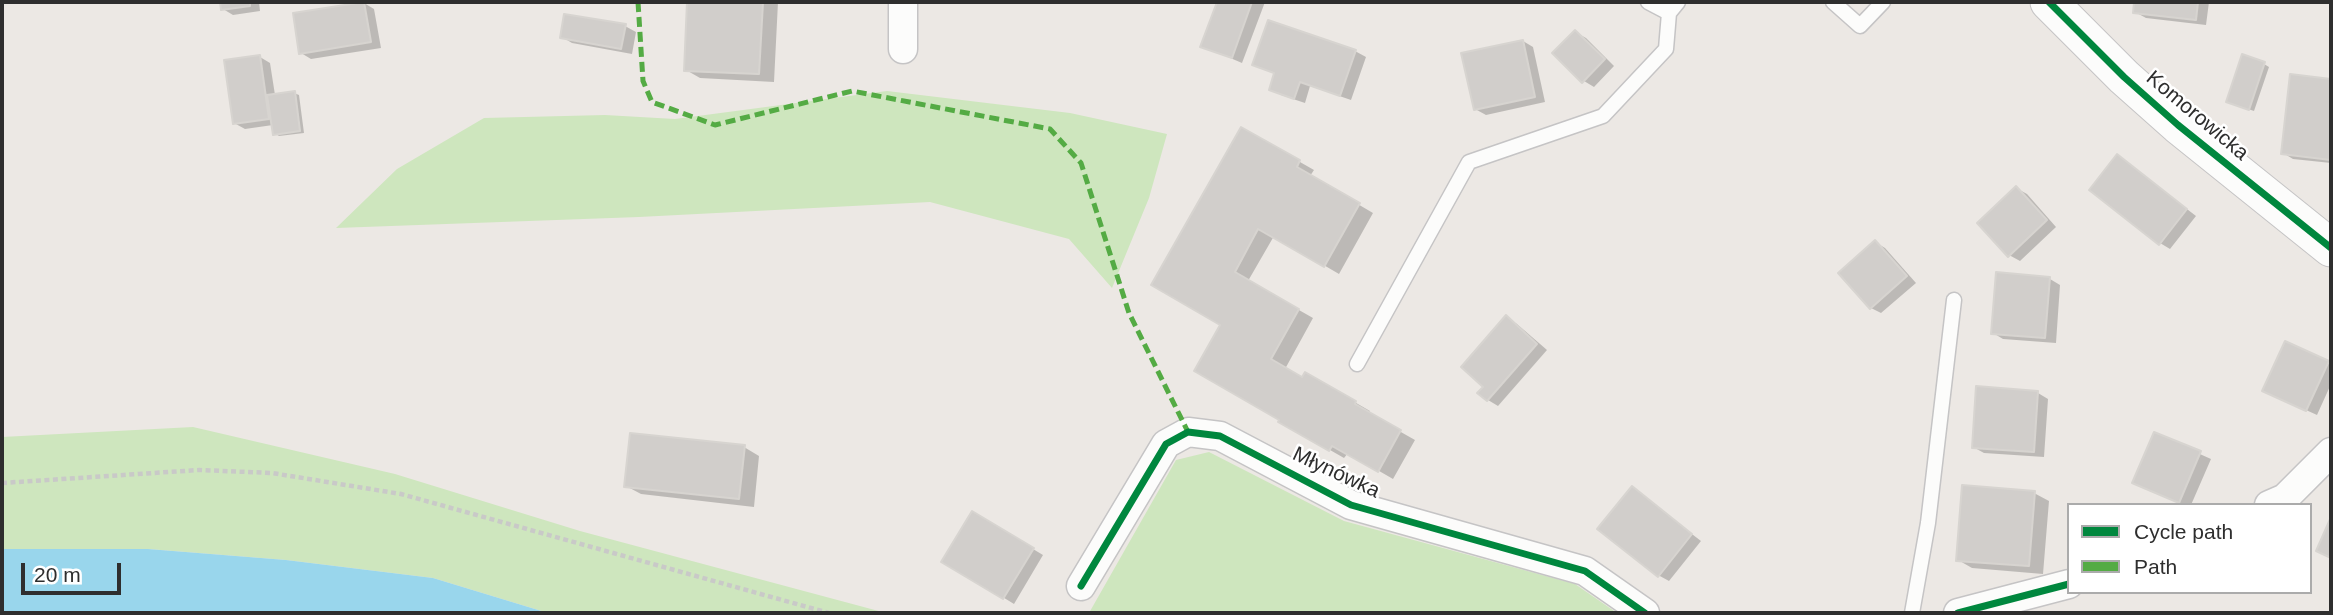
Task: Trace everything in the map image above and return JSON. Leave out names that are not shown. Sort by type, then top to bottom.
[{"type":"street","points":[[903,2],[903,50]]},
{"type":"street","name":"Komorowicka","points":[[2049,2],[2124,77],[2178,125],[2331,248]]},
{"type":"street","name":"Młynówka","points":[[1081,586],[1166,444],[1188,432],[1220,436],[1352,505],[1585,571],[1645,613]]},
{"type":"street","points":[[2274,503],[2285,498],[2331,452]]},
{"type":"street","points":[[1958,613],[2067,584]]},
{"type":"lane","points":[[1357,364],[1469,163],[1604,116],[1666,49],[1673,7],[1648,2]]},
{"type":"lane","points":[[1833,2],[1860,26],[1882,2]]},
{"type":"lane","points":[[1912,613],[1928,523],[1954,300]]},
{"type":"path","points":[[2,483],[199,470],[285,475],[401,494],[829,613]]},
{"type":"green space","points":[[887,91],[1070,113],[1167,134],[1149,198],[1112,288],[1069,239],[930,202],[639,217],[336,228],[397,169],[484,118],[605,115],[675,119]]},
{"type":"green space","points":[[193,427],[395,474],[580,531],[886,613],[548,613],[433,578],[286,560],[148,549],[2,549],[2,437]]},
{"type":"green space","points":[[1209,452],[1344,521],[1575,584],[1617,613],[1089,613],[1176,460]]},
{"type":"water","points":[[2,549],[148,549],[286,560],[433,578],[548,613],[2,613]]},
{"type":"building","points":[[220,2],[250,2],[250,6],[221,10]]},
{"type":"building","points":[[364,2],[371,42],[299,54],[293,13]]},
{"type":"building","points":[[687,2],[763,2],[759,74],[684,71]]},
{"type":"building","points":[[1217,2],[1252,2],[1232,58],[1200,47]]},
{"type":"building","points":[[2134,2],[2198,2],[2196,20],[2133,13]]},
{"type":"building","points":[[564,14],[626,24],[621,49],[560,38]]},
{"type":"building","points":[[1268,20],[1356,50],[1340,96],[1300,82],[1294,99],[1269,90],[1274,73],[1252,65]]},
{"type":"building","points":[[1575,30],[1605,59],[1582,83],[1552,53]]},
{"type":"building","points":[[1523,40],[1535,97],[1474,110],[1461,53]]},
{"type":"building","points":[[2242,54],[2265,62],[2249,110],[2226,102]]},
{"type":"building","points":[[260,55],[269,119],[233,124],[224,60]]},
{"type":"building","points":[[2290,74],[2331,79],[2331,160],[2281,154]]},
{"type":"building","points":[[295,91],[300,131],[273,135],[267,95]]},
{"type":"building","points":[[1241,127],[1300,160],[1297,167],[1360,203],[1324,267],[1258,229],[1235,272],[1299,309],[1271,359],[1302,377],[1305,372],[1401,430],[1378,472],[1332,446],[1329,451],[1194,371],[1220,325],[1151,285]]},
{"type":"building","points":[[2117,154],[2187,209],[2159,245],[2089,190]]},
{"type":"building","points":[[2016,186],[2047,220],[2008,257],[1977,223]]},
{"type":"building","points":[[1875,240],[1907,276],[1870,309],[1838,273]]},
{"type":"building","points":[[1996,272],[2050,277],[2045,338],[1991,334]]},
{"type":"building","points":[[1506,315],[1537,344],[1487,401],[1477,393],[1483,387],[1461,367]]},
{"type":"building","points":[[2285,341],[2329,361],[2306,411],[2262,391]]},
{"type":"building","points":[[1976,386],[2038,391],[2034,452],[1972,448]]},
{"type":"building","points":[[2154,432],[2201,451],[2179,503],[2132,483]]},
{"type":"building","points":[[630,433],[745,445],[739,499],[624,487]]},
{"type":"building","points":[[1962,485],[2035,491],[2029,566],[1956,561]]},
{"type":"building","points":[[1632,486],[1692,534],[1658,577],[1597,529]]},
{"type":"building","points":[[972,511],[1034,548],[1003,599],[941,562]]},
{"type":"building","points":[[2331,517],[2331,558],[2316,551]]},
{"type":"marked path","points":[[638,2],[643,81],[652,102],[715,125],[852,91],[1050,129],[1081,163],[1129,313],[1188,432]]},
{"type":"cycle path","points":[[2049,2],[2124,77],[2178,125],[2331,248]]},
{"type":"cycle path","points":[[1081,586],[1166,444],[1188,432],[1220,436],[1351,505],[1585,571],[1645,613]]},
{"type":"cycle path","points":[[1958,613],[2067,585]]}]
